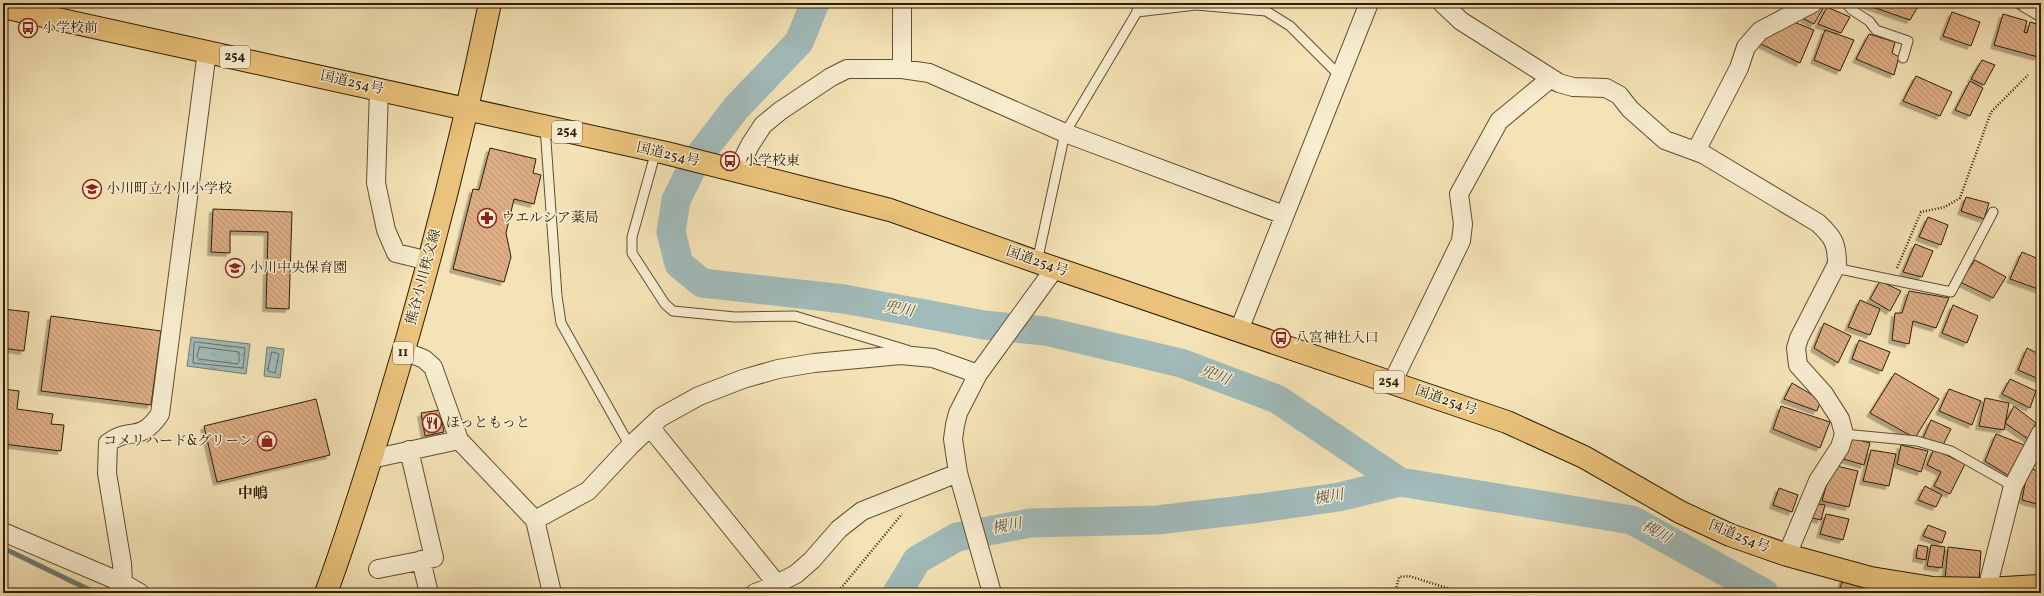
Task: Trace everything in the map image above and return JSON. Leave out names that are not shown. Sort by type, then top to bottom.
[{"type":"main road","name":"熊谷小川秩父線","points":[[326,593],[371,459],[404,351],[429,261],[467,110],[488,5]]},
{"type":"main road","name":"国道254号","points":[[3,7],[661,152],[890,210],[1046,265],[1507,422],[1584,457],[1680,512],[1730,535],[1787,555],[1871,578],[1932,588],[1987,589],[2041,586]]},
{"type":"street","points":[[902,3],[902,69]]},
{"type":"street","points":[[1239,330],[1369,3]]},
{"type":"street","points":[[1442,3],[1461,21],[1551,78],[1573,87],[1606,88],[1619,95],[1630,109],[1665,140],[1703,154],[1818,223],[1831,235],[1837,250],[1837,264],[1798,338],[1796,348],[1798,365],[1824,394],[1840,419],[1844,434],[1840,447],[1818,481],[1787,555]]},
{"type":"street","points":[[1696,151],[1739,68],[1746,47],[1760,31],[1812,3]]},
{"type":"street","points":[[2026,3],[2041,12]]},
{"type":"street","points":[[120,588],[122,564],[107,473],[108,443],[115,437],[141,433],[152,427],[160,414],[207,51]]},
{"type":"street","points":[[734,171],[763,125],[780,111],[831,77],[847,69],[902,69],[929,73],[1065,133],[1284,215]]},
{"type":"street","points":[[1392,383],[1461,241],[1463,224],[1459,194],[1499,121],[1551,78]]},
{"type":"street","points":[[379,89],[376,183],[386,230],[396,253],[429,261]]},
{"type":"street","points":[[992,593],[959,476],[953,439],[955,425],[958,413],[982,370],[1024,312],[1046,265]]},
{"type":"street","points":[[404,351],[424,359],[433,367],[459,440],[535,520],[552,593]]},
{"type":"street","points":[[535,520],[588,491],[630,446],[661,417],[699,396],[778,369],[814,363],[901,355],[933,358],[982,370]]},
{"type":"street","points":[[650,427],[777,584]]},
{"type":"street","points":[[1987,589],[2013,486],[2041,433]]},
{"type":"street","points":[[371,459],[459,440]]},
{"type":"street","points":[[378,569],[434,558],[409,450]]},
{"type":"street","points":[[755,593],[796,574],[812,560],[839,529],[862,510],[959,476]]},
{"type":"street","points":[[3,532],[120,588],[140,593]]},
{"type":"street","points":[[421,560],[429,593]]},
{"type":"lane","points":[[1846,3],[1852,10],[1869,21],[1876,30],[1908,41],[1903,58]]},
{"type":"lane","points":[[1046,265],[1065,133],[1137,7],[1196,5],[1266,11],[1290,26],[1340,76]]},
{"type":"lane","points":[[545,127],[557,296],[562,323],[630,446]]},
{"type":"lane","points":[[661,152],[632,237],[632,253],[665,304],[673,311],[735,317],[795,316],[933,358]]},
{"type":"lane","points":[[1835,268],[1951,292],[1993,212]]},
{"type":"lane","points":[[1844,434],[1917,441],[1951,451],[2013,486]]},
{"type":"path","points":[[1892,280],[1921,212],[1945,207],[1960,198],[1991,112],[2028,74]]},
{"type":"path","points":[[838,593],[906,509]]},
{"type":"path","points":[[1395,593],[1399,577],[1409,576],[1463,593]]},
{"type":"water","points":[[191,337],[250,344],[246,374],[187,366]]},
{"type":"water","points":[[267,347],[284,349],[280,378],[264,376]]},
{"type":"building","points":[[1819,3],[1825,5],[1814,24],[1804,19]]},
{"type":"building","points":[[1861,3],[1920,3],[1910,20]]},
{"type":"building","points":[[1827,7],[1850,17],[1841,33],[1818,24]]},
{"type":"building","points":[[1952,12],[1980,22],[1971,46],[1943,36]]},
{"type":"building","points":[[2003,14],[2027,21],[2024,32],[2027,33],[2030,22],[2041,25],[2041,46],[2038,57],[1994,45]]},
{"type":"building","points":[[1789,20],[1814,30],[1800,63],[1757,42]]},
{"type":"building","points":[[1825,30],[1854,40],[1840,71],[1814,60]]},
{"type":"building","points":[[1869,34],[1895,42],[1892,53],[1899,57],[1894,75],[1856,59]]},
{"type":"building","points":[[1982,60],[1995,65],[1984,85],[1971,79]]},
{"type":"building","points":[[1916,76],[1952,92],[1940,116],[1903,101]]},
{"type":"building","points":[[1970,81],[1983,88],[1970,116],[1955,110]]},
{"type":"building","name":"ウエルシア薬局","points":[[490,148],[536,159],[533,173],[541,175],[534,204],[514,199],[506,233],[511,257],[504,282],[453,269],[473,189],[479,190]]},
{"type":"building","points":[[1966,197],[1989,203],[1984,219],[1961,211]]},
{"type":"building","points":[[213,209],[292,212],[289,309],[266,308],[268,232],[230,231],[230,253],[211,252]]},
{"type":"building","points":[[1928,217],[1948,225],[1941,245],[1919,237]]},
{"type":"building","points":[[1915,244],[1933,251],[1922,277],[1903,272]]},
{"type":"building","points":[[2022,252],[2041,260],[2041,290],[2010,279]]},
{"type":"building","points":[[1975,260],[2006,277],[1993,298],[1960,282]]},
{"type":"building","points":[[1880,281],[1901,291],[1890,311],[1870,299]]},
{"type":"building","points":[[1909,291],[1949,298],[1936,328],[1913,321],[1909,344],[1892,340],[1895,313],[1902,313]]},
{"type":"building","points":[[1860,300],[1880,309],[1870,335],[1848,327]]},
{"type":"building","points":[[1953,305],[1978,316],[1967,343],[1942,333]]},
{"type":"building","points":[[3,309],[29,312],[24,351],[3,348]]},
{"type":"building","points":[[51,316],[161,331],[151,405],[41,391]]},
{"type":"building","points":[[1824,323],[1851,336],[1838,363],[1814,348]]},
{"type":"building","points":[[1859,340],[1890,352],[1882,371],[1852,359]]},
{"type":"building","points":[[2027,348],[2041,355],[2041,380],[2018,370]]},
{"type":"building","points":[[1895,373],[1939,399],[1915,438],[1870,413]]},
{"type":"building","points":[[2010,379],[2036,391],[2030,408],[2002,394]]},
{"type":"building","points":[[1792,383],[1821,400],[1817,411],[1784,399]]},
{"type":"building","points":[[3,389],[19,391],[17,409],[53,414],[51,424],[64,425],[61,451],[3,444]]},
{"type":"building","points":[[1949,389],[1981,401],[1972,425],[1939,411]]},
{"type":"building","points":[[1985,398],[2009,403],[2004,430],[1979,426]]},
{"type":"building","name":"コメリハード&グリーン","points":[[316,399],[330,455],[217,482],[204,426]]},
{"type":"building","points":[[1781,406],[1830,422],[1820,448],[1773,429]]},
{"type":"building","points":[[2014,406],[2036,423],[2028,439],[2005,423]]},
{"type":"building","name":"ほっともっと","points":[[440,410],[444,432],[425,436],[421,413]]},
{"type":"building","points":[[1931,420],[1951,429],[1943,445],[1923,438]]},
{"type":"building","points":[[1996,434],[2027,446],[2009,476],[1985,461]]},
{"type":"building","points":[[1847,437],[1870,443],[1864,465],[1840,458]]},
{"type":"building","points":[[1901,445],[1928,451],[1921,472],[1897,464]]},
{"type":"building","points":[[1934,449],[1965,464],[1950,494],[1934,486],[1941,472],[1927,465]]},
{"type":"building","points":[[1871,450],[1896,454],[1889,486],[1863,481]]},
{"type":"building","points":[[1832,465],[1858,471],[1849,507],[1822,501]]},
{"type":"building","points":[[2032,469],[2041,472],[2041,505],[2022,500],[2026,478]]},
{"type":"building","points":[[1925,486],[1942,495],[1936,507],[1918,500]]},
{"type":"building","points":[[1779,488],[1798,495],[1792,512],[1773,505]]},
{"type":"building","points":[[1813,503],[1825,505],[1821,520],[1809,517]]},
{"type":"building","points":[[1826,514],[1849,519],[1843,540],[1820,534]]},
{"type":"building","points":[[1928,525],[1946,532],[1942,543],[1923,536]]},
{"type":"building","points":[[1918,545],[1928,547],[1926,560],[1916,558]]},
{"type":"building","points":[[1931,545],[1945,547],[1942,568],[1927,566]]},
{"type":"building","points":[[1948,547],[1981,551],[1979,581],[1945,579]]},
{"type":"building","points":[[1845,575],[1888,590],[1887,593],[1838,593]]},
{"type":"waterway","name":"兜川","points":[[815,3],[799,42],[736,108],[696,160],[676,200],[671,232],[679,264],[702,283],[844,299],[984,325],[1045,331],[1181,363],[1277,399],[1400,482]]},
{"type":"waterway","points":[[2012,3],[2023,10]]},
{"type":"waterway","name":"槻川","points":[[897,593],[917,560],[957,537],[1030,523],[1157,520],[1260,508],[1339,497],[1400,482],[1632,520],[1764,593]]},
{"type":"waterway","points":[[3,548],[96,593]]},
{"type":"place","name":"小学校前","points":[[28,28]]},
{"type":"place","name":"小学校東","points":[[730,161]]},
{"type":"place","name":"小川町立小川小学校","points":[[92,189]]},
{"type":"place","name":"ウエルシア薬局","points":[[487,218]]},
{"type":"place","name":"小川中央保育園","points":[[235,268]]},
{"type":"place","name":"八宮神社入口","points":[[1281,338]]},
{"type":"place","name":"ほっともっと","points":[[432,423]]},
{"type":"place","name":"コメリハード&グリーン","points":[[267,441]]},
{"type":"district","name":"中嶋","points":[[253,494]]}]
